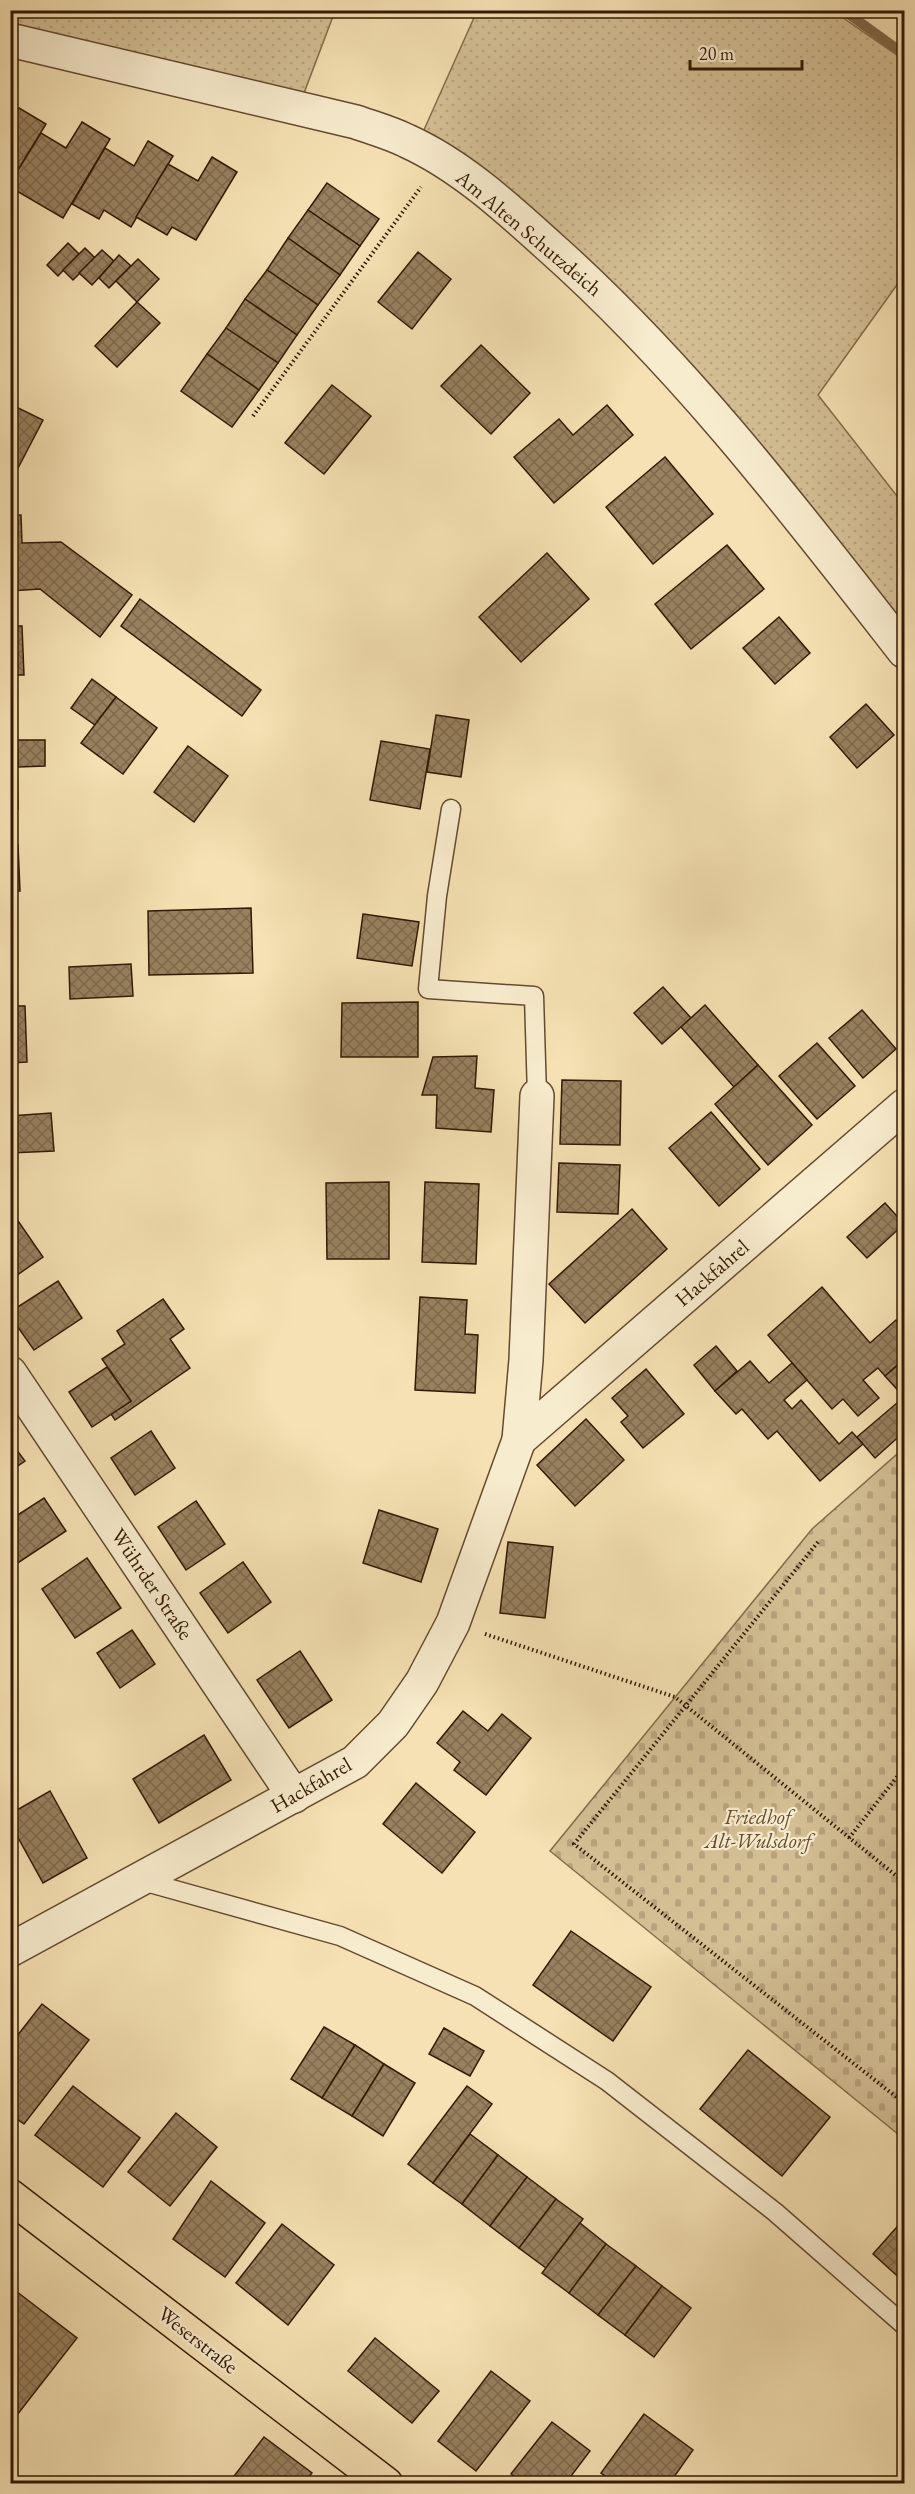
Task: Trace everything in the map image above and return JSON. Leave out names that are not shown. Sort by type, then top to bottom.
[{"type":"main road","name":"Weserstraße","points":[[10,2196],[386,2484]]},
{"type":"street","name":"Am Alten Schutzdeich","points":[[10,40],[356,122],[407,141],[441,159],[519,219],[624,315],[765,473],[904,651]]},
{"type":"street","name":"Hackfahrel","points":[[10,1950],[355,1761],[393,1724],[422,1682],[453,1623],[519,1440],[526,1360],[537,1096]]},
{"type":"street","name":"Hackfahrel","points":[[519,1440],[904,1106]]},
{"type":"street","name":"Wührder Straße","points":[[10,1373],[294,1796]]},
{"type":"lane","points":[[451,809],[437,896],[428,989],[534,996],[537,1096]]},
{"type":"lane","points":[[139,1880],[340,1936],[475,1996],[607,2081],[775,2212],[904,2325]]},
{"type":"path","points":[[253,416],[441,159]]},
{"type":"path","points":[[818,1542],[574,1844],[904,2103]]},
{"type":"path","points":[[453,1623],[675,1697],[904,1882]]},
{"type":"path","points":[[849,1838],[904,1768]]},
{"type":"green space","points":[[11,10],[335,11],[304,93],[11,26]]},
{"type":"green space","points":[[477,11],[833,11],[904,60],[904,275],[818,395],[904,505],[904,630],[423,132]]},
{"type":"green space","name":"Friedhof Alt-Wulsdorf","points":[[904,1448],[904,2139],[550,1851],[812,1529]]},
{"type":"building","points":[[19,108],[46,124],[10,183],[10,122]]},
{"type":"building","points":[[82,122],[110,139],[63,218],[10,187],[10,183],[41,133],[66,148]]},
{"type":"building","points":[[148,141],[173,156],[131,227],[104,210],[99,219],[72,204],[105,148],[134,166]]},
{"type":"building","points":[[212,157],[237,172],[196,240],[172,227],[167,235],[136,217],[168,164],[198,181]]},
{"type":"building","points":[[327,183],[379,219],[360,246],[308,210]]},
{"type":"building","points":[[308,210],[360,246],[340,275],[288,238]]},
{"type":"building","points":[[288,238],[340,275],[318,305],[267,270]]},
{"type":"building","points":[[68,243],[79,254],[58,276],[47,265]]},
{"type":"building","points":[[85,248],[95,258],[73,280],[63,270]]},
{"type":"building","points":[[102,250],[114,261],[92,285],[79,273]]},
{"type":"building","points":[[418,252],[451,279],[412,329],[378,302]]},
{"type":"building","points":[[119,255],[131,266],[109,288],[99,278]]},
{"type":"building","points":[[138,259],[159,279],[137,302],[116,281]]},
{"type":"building","points":[[267,270],[318,305],[297,335],[245,299]]},
{"type":"building","points":[[245,299],[297,335],[278,363],[226,328]]},
{"type":"building","points":[[137,302],[160,323],[117,367],[95,346]]},
{"type":"building","points":[[226,328],[278,363],[259,390],[207,354]]},
{"type":"building","points":[[481,345],[530,393],[491,434],[441,386]]},
{"type":"building","points":[[207,354],[259,390],[232,427],[181,391]]},
{"type":"building","points":[[332,385],[371,416],[324,474],[285,443]]},
{"type":"building","points":[[10,404],[43,420],[17,470],[10,467]]},
{"type":"building","points":[[607,405],[633,435],[554,503],[514,457],[559,419],[573,435]]},
{"type":"building","points":[[665,457],[713,514],[653,564],[606,507]]},
{"type":"building","points":[[21,515],[22,543],[61,542],[132,595],[100,637],[40,589],[10,591],[10,516]]},
{"type":"building","points":[[727,545],[764,589],[691,649],[655,604]]},
{"type":"building","points":[[547,553],[589,599],[521,662],[479,617]]},
{"type":"building","points":[[140,599],[261,690],[242,716],[121,626]]},
{"type":"building","points":[[779,617],[810,653],[775,684],[743,648]]},
{"type":"building","points":[[10,626],[22,626],[24,675],[10,675]]},
{"type":"building","points":[[92,679],[116,697],[95,725],[71,708]]},
{"type":"building","points":[[116,697],[157,728],[123,774],[81,743]]},
{"type":"building","points":[[866,704],[894,735],[857,768],[830,737]]},
{"type":"building","points":[[436,715],[469,720],[461,777],[427,772]]},
{"type":"building","points":[[17,740],[45,740],[45,766],[18,767]]},
{"type":"building","points":[[381,741],[430,749],[420,809],[370,800]]},
{"type":"building","points":[[188,746],[228,776],[194,822],[154,792]]},
{"type":"building","points":[[10,752],[17,752],[18,809],[10,809]]},
{"type":"building","points":[[10,845],[18,845],[20,891],[10,891]]},
{"type":"building","points":[[251,908],[253,973],[149,975],[148,911]]},
{"type":"building","points":[[363,914],[419,922],[412,966],[357,958]]},
{"type":"building","points":[[10,924],[14,924],[16,976],[10,976]]},
{"type":"building","points":[[131,964],[133,996],[70,999],[69,967]]},
{"type":"building","points":[[663,987],[691,1018],[662,1044],[634,1013]]},
{"type":"building","points":[[418,1002],[418,1057],[341,1057],[342,1003]]},
{"type":"building","points":[[705,1005],[758,1065],[734,1087],[681,1027]]},
{"type":"building","points":[[10,1006],[25,1006],[27,1062],[10,1063]]},
{"type":"building","points":[[862,1010],[896,1049],[863,1078],[829,1038]]},
{"type":"building","points":[[817,1043],[855,1086],[817,1119],[779,1076]]},
{"type":"building","points":[[477,1056],[475,1088],[494,1090],[491,1132],[436,1128],[437,1095],[422,1095],[433,1057]]},
{"type":"building","points":[[758,1065],[812,1125],[768,1165],[715,1104]]},
{"type":"building","points":[[562,1080],[621,1081],[620,1145],[560,1144]]},
{"type":"building","points":[[711,1112],[760,1169],[719,1206],[669,1148]]},
{"type":"building","points":[[51,1113],[54,1151],[10,1153],[10,1116]]},
{"type":"building","points":[[559,1163],[620,1165],[618,1214],[557,1212]]},
{"type":"building","points":[[389,1182],[389,1259],[327,1259],[326,1183]]},
{"type":"building","points":[[425,1182],[479,1184],[476,1264],[422,1262]]},
{"type":"building","points":[[885,1203],[904,1224],[867,1258],[847,1237]]},
{"type":"building","points":[[632,1209],[667,1249],[585,1323],[549,1284]]},
{"type":"building","points":[[16,1218],[43,1257],[10,1280],[10,1222]]},
{"type":"building","points":[[58,1281],[82,1318],[34,1350],[10,1316],[10,1312]]},
{"type":"building","points":[[822,1287],[870,1343],[896,1320],[904,1329],[904,1359],[885,1376],[878,1368],[863,1380],[879,1398],[858,1416],[843,1399],[832,1409],[768,1335]]},
{"type":"building","points":[[420,1297],[467,1300],[465,1334],[478,1335],[475,1393],[415,1390]]},
{"type":"building","points":[[163,1299],[184,1329],[170,1339],[190,1368],[115,1420],[111,1414],[131,1401],[102,1359],[125,1344],[117,1331]]},
{"type":"building","points":[[716,1346],[737,1371],[715,1391],[694,1365]]},
{"type":"building","points":[[750,1361],[769,1383],[792,1363],[807,1380],[784,1400],[792,1409],[801,1400],[839,1444],[852,1432],[863,1444],[820,1481],[777,1431],[768,1439],[742,1409],[736,1414],[715,1391]]},
{"type":"building","points":[[903,1361],[904,1363],[904,1397],[885,1376]]},
{"type":"building","points":[[107,1367],[131,1401],[92,1427],[69,1392]]},
{"type":"building","points":[[646,1369],[684,1414],[643,1448],[621,1422],[628,1416],[612,1398]]},
{"type":"building","points":[[904,1397],[904,1432],[875,1458],[857,1437]]},
{"type":"building","points":[[586,1419],[624,1460],[575,1506],[537,1465]]},
{"type":"building","points":[[151,1431],[175,1468],[135,1495],[111,1458]]},
{"type":"building","points":[[10,1441],[25,1461],[10,1471]]},
{"type":"building","points":[[44,1498],[66,1531],[10,1568],[10,1520]]},
{"type":"building","points":[[196,1501],[225,1544],[186,1570],[158,1527]]},
{"type":"building","points":[[379,1510],[438,1529],[421,1582],[363,1563]]},
{"type":"building","points":[[508,1542],[553,1547],[545,1618],[500,1613]]},
{"type":"building","points":[[87,1558],[121,1608],[75,1638],[42,1589]]},
{"type":"building","points":[[243,1562],[271,1602],[228,1633],[200,1593]]},
{"type":"building","points":[[132,1630],[155,1664],[120,1688],[97,1653]]},
{"type":"building","points":[[300,1651],[332,1700],[289,1728],[257,1680]]},
{"type":"building","points":[[463,1711],[488,1731],[502,1714],[531,1738],[486,1795],[454,1770],[460,1762],[437,1743]]},
{"type":"building","points":[[204,1735],[231,1780],[159,1823],[133,1779]]},
{"type":"building","points":[[416,1783],[475,1832],[442,1873],[383,1824]]},
{"type":"building","points":[[50,1791],[87,1858],[43,1883],[10,1823],[10,1814]]},
{"type":"building","points":[[571,1931],[651,1987],[613,2041],[533,1985]]},
{"type":"building","points":[[42,2004],[89,2040],[24,2124],[10,2114],[10,2045]]},
{"type":"building","points":[[324,2027],[355,2045],[322,2098],[291,2079]]},
{"type":"building","points":[[444,2028],[484,2051],[470,2076],[429,2054]]},
{"type":"building","points":[[355,2045],[384,2064],[352,2116],[322,2098]]},
{"type":"building","points":[[748,2050],[830,2117],[782,2176],[700,2109]]},
{"type":"building","points":[[384,2064],[415,2083],[383,2136],[352,2116]]},
{"type":"building","points":[[73,2086],[140,2138],[103,2187],[35,2135]]},
{"type":"building","points":[[467,2086],[492,2104],[433,2183],[408,2164]]},
{"type":"building","points":[[176,2113],[217,2147],[170,2206],[128,2172]]},
{"type":"building","points":[[470,2134],[498,2155],[462,2204],[433,2183]]},
{"type":"building","points":[[498,2155],[527,2177],[490,2226],[462,2204]]},
{"type":"building","points":[[527,2177],[556,2199],[519,2248],[490,2226]]},
{"type":"building","points":[[211,2181],[265,2223],[225,2277],[173,2239]]},
{"type":"building","points":[[556,2199],[583,2219],[546,2268],[519,2248]]},
{"type":"building","points":[[904,2219],[904,2282],[873,2254]]},
{"type":"building","points":[[580,2223],[606,2244],[569,2293],[542,2273]]},
{"type":"building","points":[[282,2224],[334,2265],[288,2325],[236,2283]]},
{"type":"building","points":[[606,2244],[636,2266],[598,2315],[569,2293]]},
{"type":"building","points":[[636,2266],[662,2286],[625,2335],[598,2315]]},
{"type":"building","points":[[662,2286],[691,2308],[654,2357],[625,2335]]},
{"type":"building","points":[[12,2288],[77,2338],[10,2424],[10,2289]]},
{"type":"building","points":[[375,2338],[439,2391],[412,2423],[348,2371]]},
{"type":"building","points":[[491,2371],[530,2401],[476,2471],[438,2441]]},
{"type":"building","points":[[644,2414],[693,2450],[669,2484],[616,2484],[601,2473]]},
{"type":"building","points":[[552,2422],[590,2451],[565,2484],[523,2484],[511,2474]]},
{"type":"building","points":[[264,2437],[312,2473],[304,2484],[228,2484]]},
{"type":"waterway","points":[[843,10],[904,54]]},
{"type":"railway","points":[[887,10],[904,23]]}]
